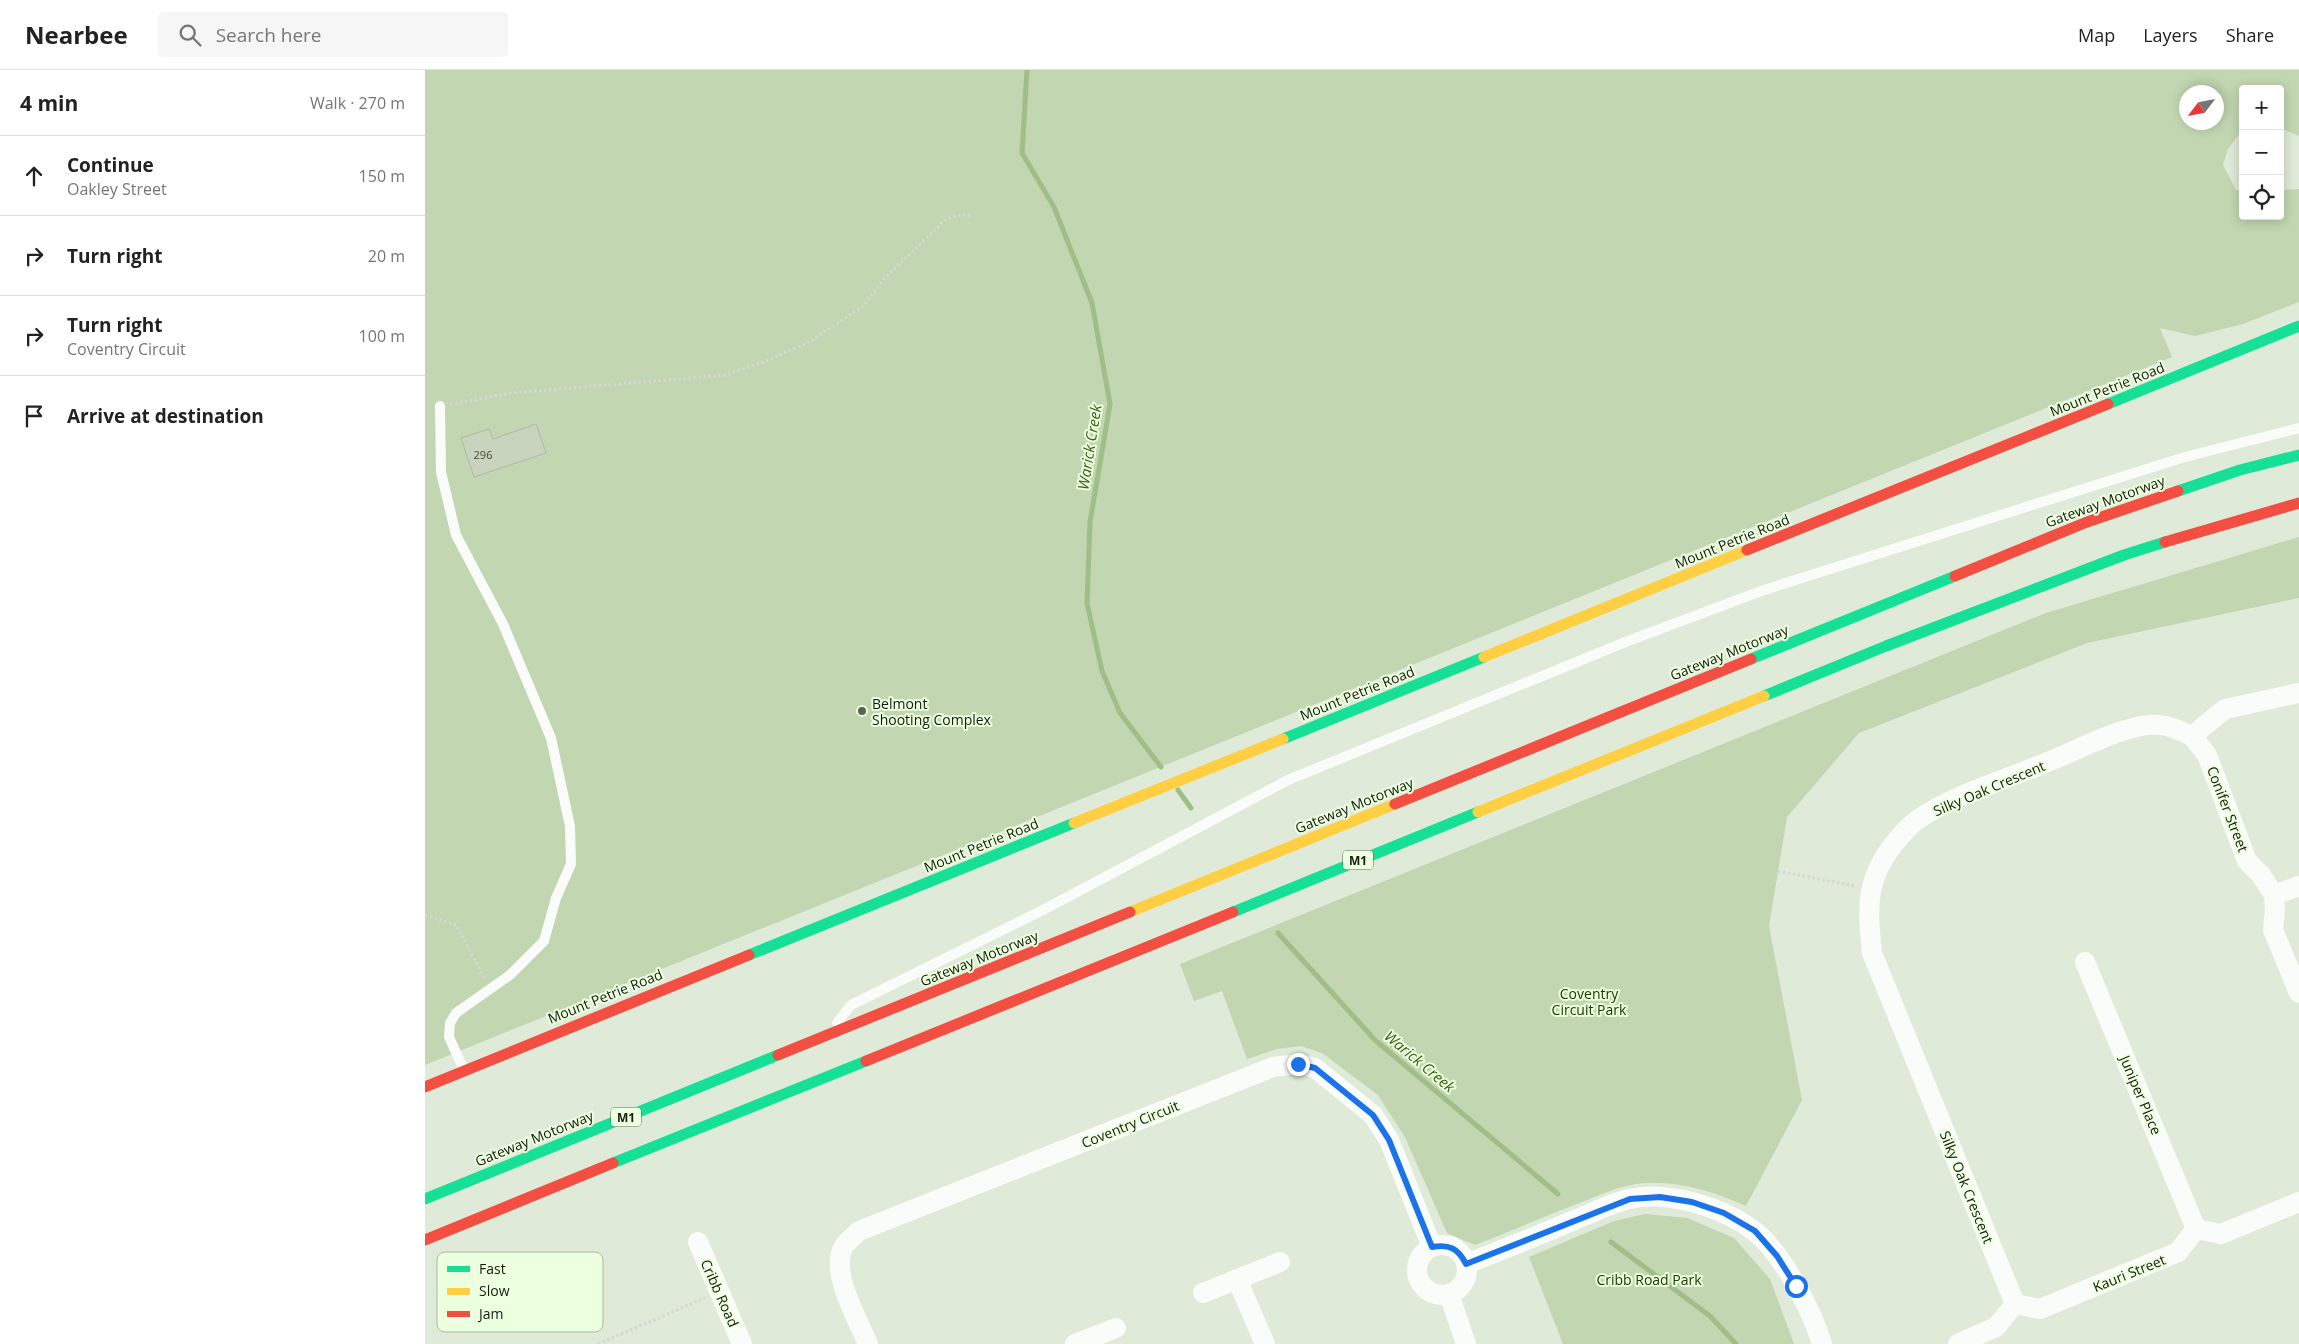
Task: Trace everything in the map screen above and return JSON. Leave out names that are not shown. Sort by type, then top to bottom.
[{"type":"main road","name":"Mount Petrie Road","points":[[425,1087],[2299,326]]},
{"type":"main road","name":"Gateway Motorway","points":[[425,1199],[2087,522],[2240,470],[2299,454]]},
{"type":"main road","name":"M1","points":[[425,1240],[529,1196],[1886,646],[2124,555],[2299,503]]},
{"type":"street","points":[[2191,736],[2210,723],[2225,708],[2299,693]]},
{"type":"street","name":"Silky Oak Crescent","points":[[2015,1304],[1872,953],[1868,912],[1870,889],[1883,861],[1897,840],[1918,819],[1945,804],[2141,726],[2168,725],[2191,736]]},
{"type":"street","name":"Conifer Street","points":[[2191,736],[2207,755],[2247,860],[2261,875],[2274,895]]},
{"type":"street","points":[[2299,886],[2274,895],[2273,930],[2299,993]]},
{"type":"street","name":"Juniper Place","points":[[2085,962],[2196,1228]]},
{"type":"street","name":"Coventry Circuit","points":[[868,1344],[842,1281],[839,1263],[843,1247],[859,1232],[1273,1067],[1298,1064],[1315,1068],[1373,1115],[1389,1140],[1432,1247]]},
{"type":"street","points":[[1466,1264],[1630,1199],[1660,1197],[1692,1202],[1724,1213],[1755,1231],[1777,1256],[1796,1286],[1822,1344]]},
{"type":"street","points":[[2196,1228],[2221,1234],[2299,1202]]},
{"type":"street","name":"Kauri Street","points":[[2015,1304],[2039,1310],[2178,1252],[2196,1228]]},
{"type":"street","name":"Cribb Road","points":[[698,1242],[742,1344]]},
{"type":"street","points":[[1443,1245],[1453,1247],[1461,1254],[1466,1264],[1467,1273],[1464,1282],[1458,1290],[1440,1295],[1423,1287],[1417,1270],[1419,1260],[1424,1252],[1432,1247],[1443,1245]]},
{"type":"street","points":[[1203,1293],[1280,1262]]},
{"type":"street","points":[[1237,1279],[1265,1344]]},
{"type":"street","points":[[1449,1294],[1466,1344]]},
{"type":"street","points":[[1958,1344],[1996,1327],[2015,1304]]},
{"type":"street","points":[[1075,1344],[1116,1328]]},
{"type":"lane","points":[[440,406],[441,472],[456,535],[503,624],[551,738],[570,826],[571,864],[556,898],[544,940],[510,975],[456,1013],[449,1023],[449,1037],[464,1071]]},
{"type":"lane","points":[[828,1036],[851,1005],[1084,889],[1280,784],[1343,756],[1628,641],[1764,590],[2185,457],[2299,428]]},
{"type":"path","points":[[440,406],[511,393],[725,375],[764,362],[811,341],[863,306],[883,280],[945,220],[963,214],[971,216]]},
{"type":"path","points":[[1778,871],[1870,889]]},
{"type":"path","points":[[425,915],[456,925],[490,989]]},
{"type":"path","points":[[598,1344],[709,1296]]},
{"type":"green space","name":"Belmont Shooting Complex","points":[[425,70],[2299,70],[2299,136],[2284,130],[2284,85],[2239,85],[2239,134],[2228,149],[2223,165],[2236,190],[2239,190],[2239,220],[2284,220],[2284,190],[2299,189],[2299,302],[2243,324],[2195,336],[2160,328],[2172,357],[425,1065]]},
{"type":"green space","name":"Coventry Circuit Park","points":[[2299,537],[2299,598],[2087,643],[1859,733],[1787,817],[1769,926],[1802,1100],[1746,1206],[1706,1191],[1679,1185],[1664,1183],[1636,1184],[1604,1193],[1475,1245],[1447,1233],[1405,1137],[1378,1095],[1322,1053],[1301,1046],[1277,1049],[1247,1059],[1222,991],[1194,1001],[1180,964],[2046,613]]},
{"type":"green space","name":"Cribb Road Park","points":[[1645,1214],[1687,1218],[1734,1238],[1770,1279],[1794,1344],[1563,1344],[1529,1257],[1614,1221]]},
{"type":"building","points":[[536,424],[546,453],[474,477],[461,438],[489,429],[493,439]]},
{"type":"waterway","name":"Warick Creek","points":[[1027,70],[1022,153],[1054,207],[1092,303],[1110,404],[1090,522],[1087,603],[1102,671],[1120,713],[1161,767]]},
{"type":"waterway","name":"Warick Creek","points":[[1178,790],[1191,808]]},
{"type":"waterway","name":"Warick Creek","points":[[1278,933],[1375,1040],[1558,1194]]},
{"type":"waterway","name":"Warick Creek","points":[[1611,1242],[1710,1316],[1736,1344]]},
{"type":"traffic: fast","points":[[2108,404],[2299,326]]},
{"type":"traffic: fast","points":[[2178,491],[2240,470],[2299,455]]},
{"type":"traffic: fast","points":[[1764,696],[1886,646],[2124,555],[2165,542]]},
{"type":"traffic: fast","points":[[1751,659],[1955,576]]},
{"type":"traffic: fast","points":[[1283,739],[1484,657]]},
{"type":"traffic: fast","points":[[1233,912],[1478,812]]},
{"type":"traffic: fast","points":[[749,955],[1074,823]]},
{"type":"traffic: fast","points":[[425,1199],[778,1055]]},
{"type":"traffic: fast","points":[[613,1163],[866,1061]]},
{"type":"traffic: slow","points":[[1484,657],[1747,550]]},
{"type":"traffic: slow","points":[[1478,812],[1764,696]]},
{"type":"traffic: slow","points":[[1074,823],[1283,739]]},
{"type":"traffic: slow","points":[[1130,912],[1395,804]]},
{"type":"traffic: jam","points":[[1747,550],[2108,404]]},
{"type":"traffic: jam","points":[[1955,576],[2087,522],[2178,491]]},
{"type":"traffic: jam","points":[[2165,542],[2299,503]]},
{"type":"traffic: jam","points":[[1395,804],[1751,659]]},
{"type":"traffic: jam","points":[[778,1055],[1130,912]]},
{"type":"traffic: jam","points":[[866,1061],[1233,912]]},
{"type":"traffic: jam","points":[[425,1087],[749,955]]},
{"type":"traffic: jam","points":[[425,1240],[613,1163]]},
{"type":"place","name":"Belmont Shooting Complex","points":[[862,711]]},
{"type":"route","points":[[1298,1064],[1315,1068],[1373,1115],[1389,1140],[1432,1247],[1443,1245],[1453,1247],[1461,1254],[1466,1264],[1630,1199],[1660,1197],[1692,1202],[1724,1213],[1755,1231],[1777,1256],[1796,1286]]}]
